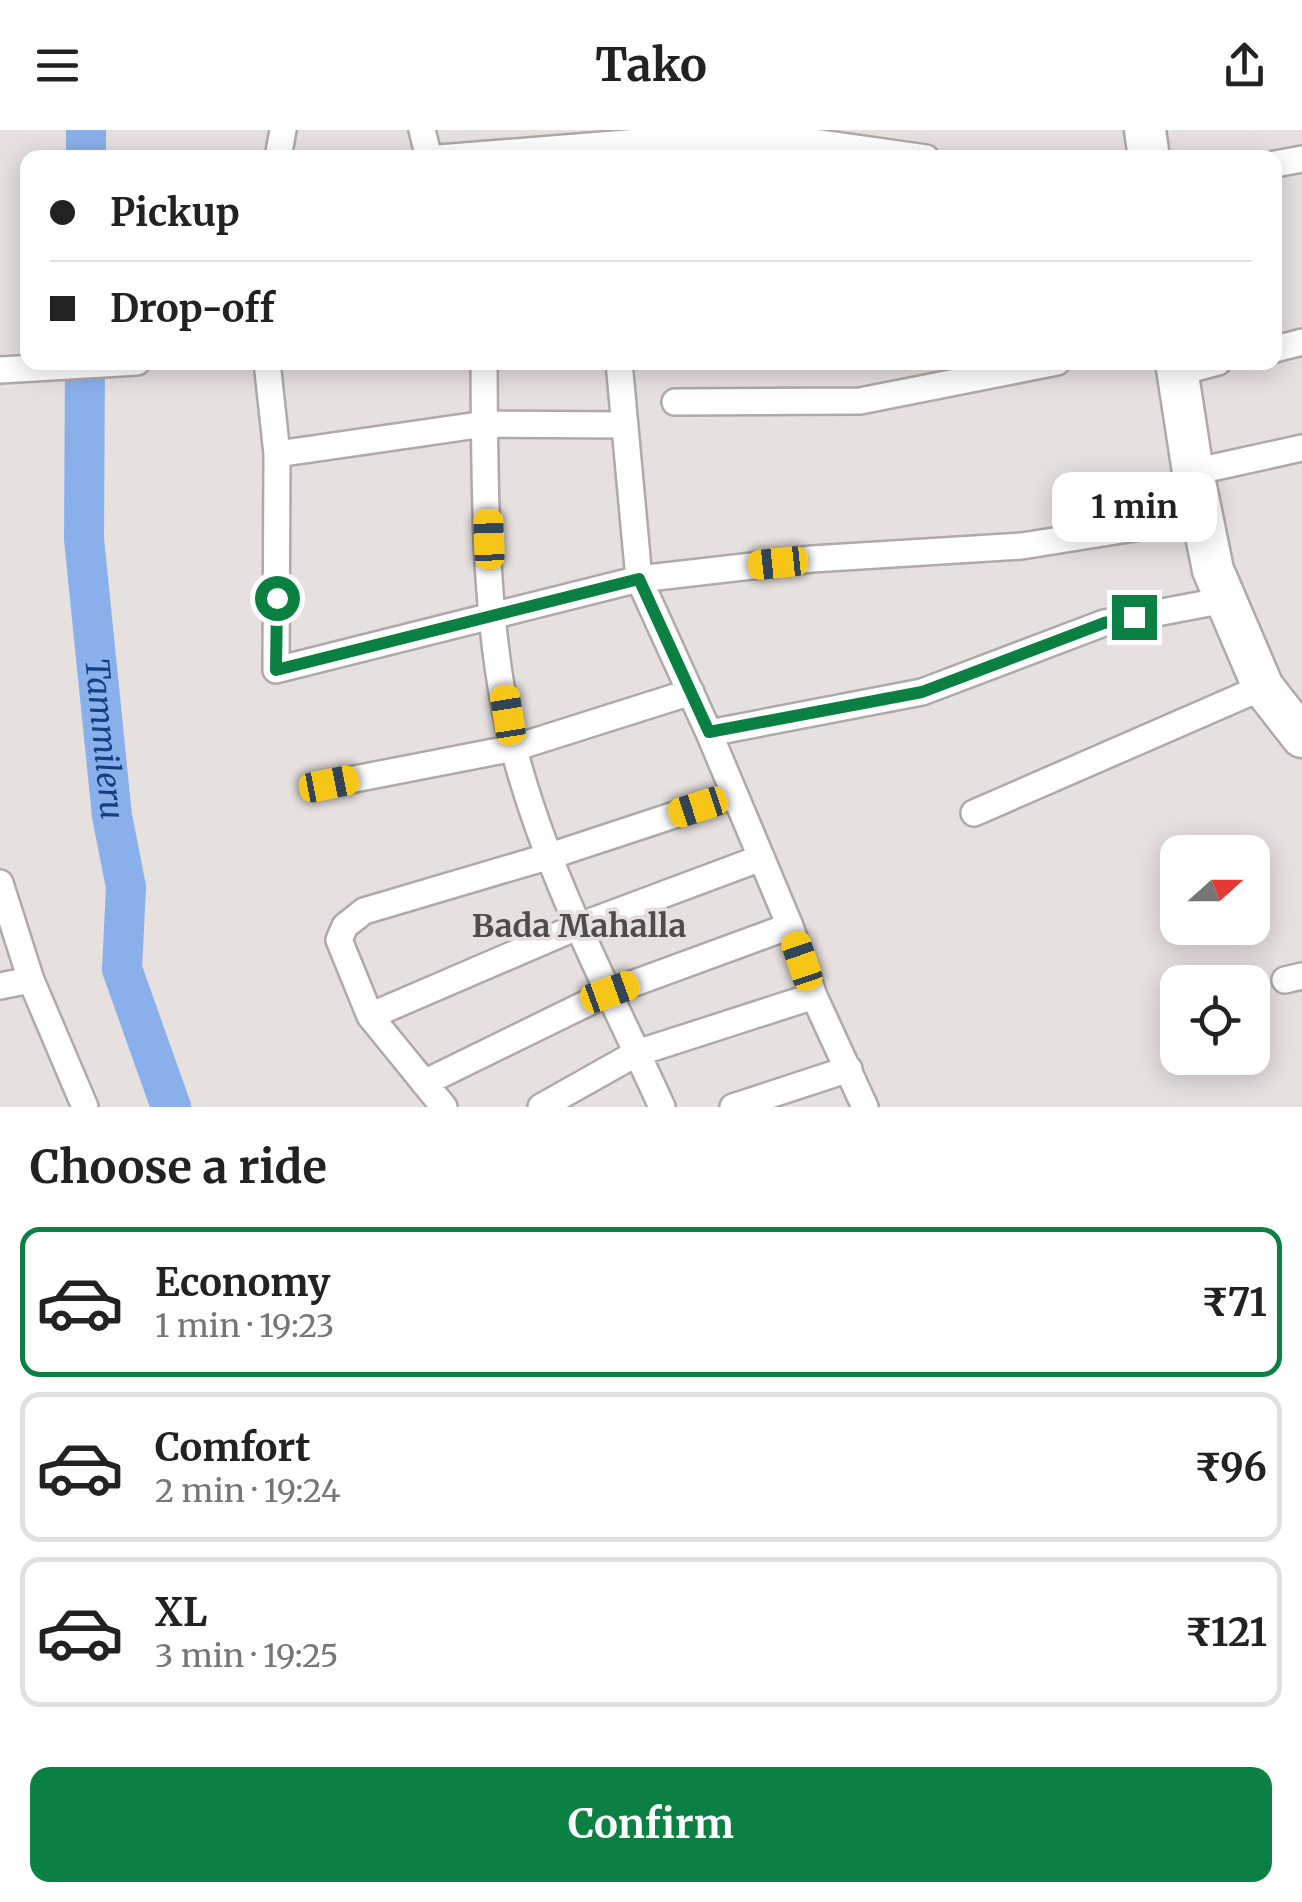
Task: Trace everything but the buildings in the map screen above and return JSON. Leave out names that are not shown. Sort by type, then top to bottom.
[{"type":"main road","points":[[1176,370],[1213,570],[1264,687],[1302,737]]},
{"type":"street","points":[[531,150],[640,142],[792,139],[870,150]]},
{"type":"street","points":[[269,370],[277,454],[276,670],[639,579],[812,559],[1022,546],[1203,517]]},
{"type":"street","points":[[484,370],[491,616],[514,748],[550,856],[662,1107]]},
{"type":"street","points":[[620,370],[639,579],[709,732],[790,926],[814,996],[864,1107]]},
{"type":"street","points":[[675,402],[860,400],[1016,370]]},
{"type":"street","points":[[277,454],[485,424],[624,425]]},
{"type":"street","points":[[1193,472],[1302,448]]},
{"type":"street","points":[[709,732],[922,692],[1104,623],[1226,600]]},
{"type":"street","points":[[974,813],[1264,687]]},
{"type":"street","points":[[329,784],[514,748],[690,692]]},
{"type":"street","points":[[444,1107],[370,1016],[339,940],[345,926],[364,911],[550,856],[735,795]]},
{"type":"street","points":[[370,1016],[579,926],[762,858]]},
{"type":"street","points":[[0,883],[31,980],[85,1107]]},
{"type":"street","points":[[424,1083],[610,992],[790,926]]},
{"type":"street","points":[[0,986],[31,980]]},
{"type":"street","points":[[542,1107],[638,1053],[814,996]]},
{"type":"street","points":[[733,1107],[848,1068]]},
{"type":"waterway","name":"Tammileru","points":[[86,130],[86,150]]},
{"type":"waterway","name":"Tammileru","points":[[85,370],[84,539],[112,816],[126,887],[122,969],[171,1107]]},
{"type":"district","name":"Bada Mahalla","points":[[579,926]]},
{"type":"route","points":[[277,598],[276,670],[639,579],[709,732],[922,692],[1104,623],[1134,617]]}]
